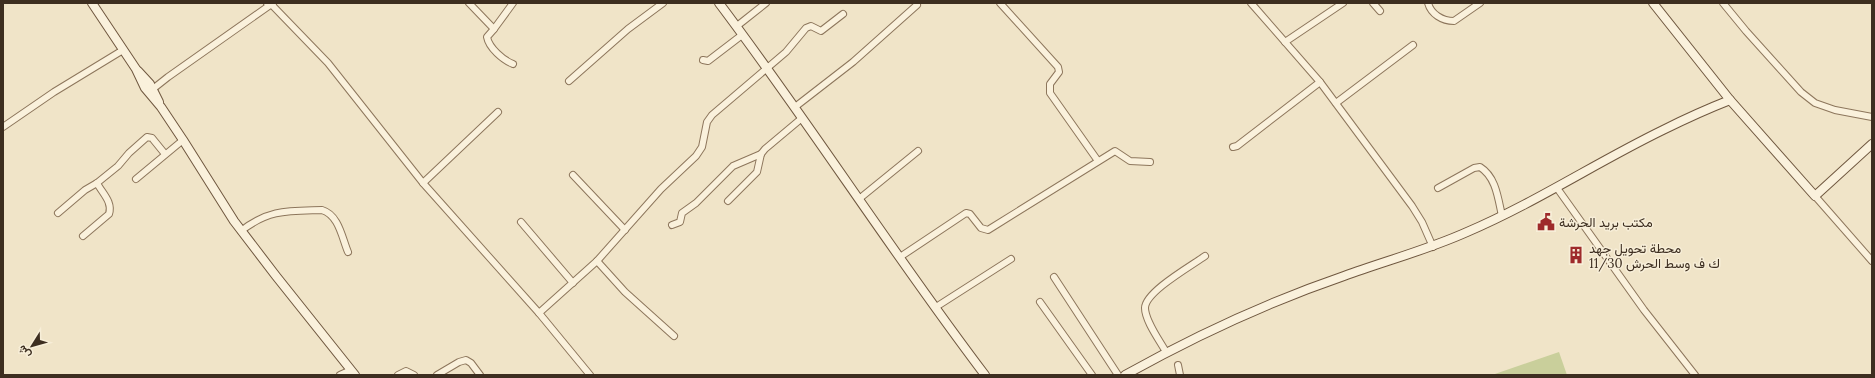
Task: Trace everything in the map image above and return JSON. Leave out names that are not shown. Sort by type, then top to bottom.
[{"type":"street","points":[[92,3],[183,140],[241,231],[353,373],[340,375]]},
{"type":"street","points":[[149,88],[168,77],[270,3],[328,63],[423,183],[539,313],[590,375]]},
{"type":"street","points":[[469,3],[494,29]]},
{"type":"street","points":[[513,3],[487,37],[487,39],[506,61],[513,64]]},
{"type":"street","points":[[569,81],[628,29],[663,3]]},
{"type":"street","points":[[719,3],[768,68],[900,258],[985,375]]},
{"type":"street","points":[[737,26],[766,3]]},
{"type":"street","points":[[1000,3],[1058,67],[1058,72],[1050,87],[1050,93],[1098,161]]},
{"type":"street","points":[[1251,3],[1286,42],[1336,103],[1412,206],[1422,222],[1433,247]]},
{"type":"street","points":[[1286,42],[1344,3]]},
{"type":"street","points":[[1373,3],[1380,11]]},
{"type":"street","points":[[1428,3],[1433,13],[1438,17],[1454,21],[1480,3]]},
{"type":"street","points":[[1653,3],[1730,100],[1872,261]]},
{"type":"street","points":[[1723,3],[1743,28],[1801,92],[1815,103],[1835,110],[1872,117]]},
{"type":"street","points":[[795,107],[853,62],[917,5]]},
{"type":"street","points":[[539,313],[598,261],[661,189],[699,152],[704,140],[707,122],[710,116],[797,42],[806,28],[811,26],[821,31],[843,14]]},
{"type":"street","points":[[703,60],[708,61],[742,35]]},
{"type":"street","points":[[1336,103],[1413,45]]},
{"type":"street","points":[[3,127],[54,92],[123,50]]},
{"type":"street","points":[[1233,147],[1320,82]]},
{"type":"street","points":[[1125,375],[1204,333],[1288,297],[1343,276],[1433,247],[1502,216],[1558,188],[1661,130],[1730,100]]},
{"type":"street","points":[[423,183],[498,112]]},
{"type":"street","points":[[672,225],[680,222],[682,213],[696,203],[734,166],[761,154],[767,147],[802,118]]},
{"type":"street","points":[[58,213],[85,190],[97,183],[122,163],[129,153],[147,137],[152,138],[165,154]]},
{"type":"street","points":[[136,179],[183,140]]},
{"type":"street","points":[[1815,196],[1872,144]]},
{"type":"street","points":[[859,199],[918,151]]},
{"type":"street","points":[[900,258],[966,213],[970,214],[981,228],[988,230],[1115,151],[1130,161],[1150,162]]},
{"type":"street","points":[[728,201],[757,172],[761,154]]},
{"type":"street","points":[[1438,188],[1474,168],[1480,168],[1489,175],[1494,182],[1502,216]]},
{"type":"street","points":[[573,175],[625,230]]},
{"type":"street","points":[[83,236],[109,214],[110,204],[97,183]]},
{"type":"street","points":[[1558,188],[1644,310],[1694,375]]},
{"type":"street","points":[[241,231],[262,216],[274,212],[322,210],[328,212],[335,220],[348,252]]},
{"type":"street","points":[[521,222],[573,283]]},
{"type":"street","points":[[1166,352],[1147,317],[1145,308],[1146,302],[1157,289],[1205,256]]},
{"type":"street","points":[[936,307],[1011,259]]},
{"type":"street","points":[[598,261],[625,292],[674,336]]},
{"type":"street","points":[[1054,277],[1118,375]]},
{"type":"street","points":[[1040,302],[1092,375]]},
{"type":"street","points":[[437,375],[466,360],[480,375]]},
{"type":"street","points":[[1178,365],[1180,375]]},
{"type":"street","points":[[398,375],[406,371],[414,375]]},
{"type":"green space","points":[[1559,352],[1567,375],[1492,375]]},
{"type":"place","name":"مكتب بريد الحرشة","points":[[1546,222]]},
{"type":"place","name":"محطة تحويل جهد 11/30 ك ف وسط الحرش","points":[[1576,255]]}]
